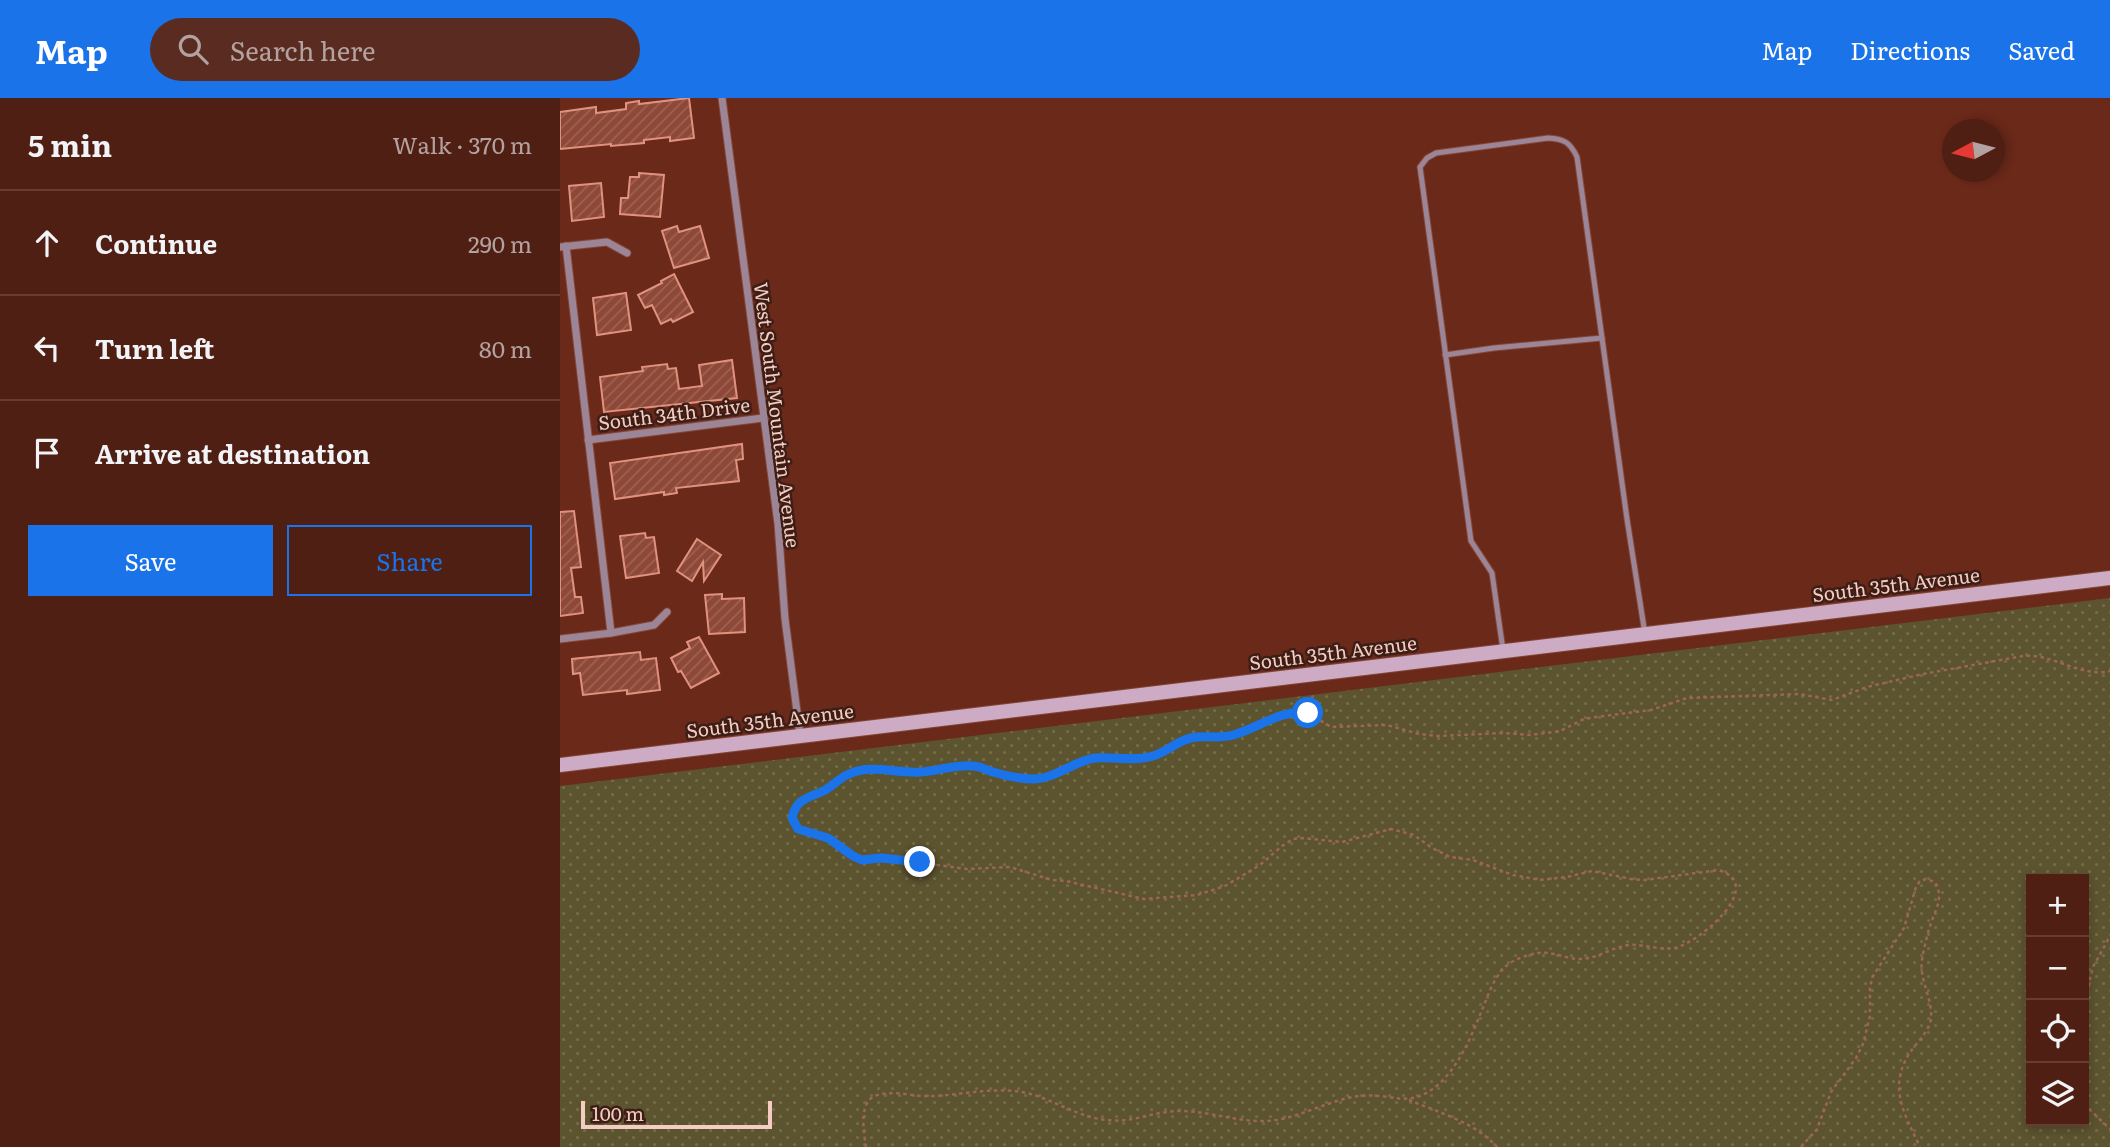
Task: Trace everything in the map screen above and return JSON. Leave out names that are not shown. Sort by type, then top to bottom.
[{"type":"main road","name":"South 35th Avenue","points":[[560,765],[2110,578]]},
{"type":"street","name":"West South Mountain Avenue","points":[[722,98],[778,524],[785,620],[800,735]]},
{"type":"street","points":[[611,633],[563,247],[607,242],[627,253]]},
{"type":"street","name":"South 34th Drive","points":[[588,440],[763,418]]},
{"type":"street","points":[[560,639],[654,625],[667,612]]},
{"type":"lane","points":[[1503,651],[1492,573],[1471,541],[1420,167],[1427,158],[1436,153],[1548,138],[1562,139],[1572,146],[1577,157],[1626,519],[1645,634]]},
{"type":"lane","points":[[1445,355],[1602,338]]},
{"type":"path","points":[[1409,1100],[1424,1095],[1453,1069],[1505,967],[1527,955],[1542,953],[1584,959],[1623,945],[1674,948],[1687,943],[1706,932],[1723,916],[1734,897],[1736,888],[1733,879],[1726,872],[1718,870],[1645,880],[1592,871],[1540,880],[1513,875],[1473,860],[1450,857],[1414,835],[1391,829],[1342,842],[1293,839],[1260,865],[1225,886],[1196,895],[1144,899],[1052,880],[1010,867],[967,869],[893,859],[862,860],[828,838],[798,829],[792,818],[793,811],[797,804],[808,797],[823,791],[847,775],[864,770],[881,768],[913,772],[964,765],[977,766],[1004,775],[1043,778],[1095,758],[1152,757],[1187,739],[1232,736],[1297,711],[1308,713],[1331,727],[1387,725],[1438,736],[1496,733],[1531,735],[1560,731],[1584,719],[1651,710],[1687,698],[1799,694],[1832,701],[1905,678],[2035,654],[2091,671],[2110,671]]},
{"type":"path","points":[[1801,1147],[1817,1129],[1831,1092],[1856,1058],[1867,1031],[1870,987],[1874,976],[1905,928],[1916,887],[1920,881],[1930,879],[1939,888],[1939,903],[1931,923],[1921,973],[1931,1017],[1924,1034],[1903,1064],[1899,1083],[1901,1105],[1920,1147]]},
{"type":"path","points":[[2087,1000],[2093,967],[2110,936]]},
{"type":"path","points":[[866,1147],[865,1111],[869,1101],[876,1095],[931,1097],[987,1090],[1028,1094],[1088,1117],[1109,1121],[1180,1111],[1264,1122],[1361,1096],[1409,1100],[1479,1131],[1497,1147]]},
{"type":"path","points":[[2089,1109],[2110,1129]]},
{"type":"shaded area","points":[[2110,598],[2110,1147],[560,1147],[560,786]]},
{"type":"building","points":[[689,98],[694,138],[670,141],[670,137],[644,140],[644,143],[560,149],[560,112],[596,107],[596,113],[626,109],[626,103]]},
{"type":"building","points":[[639,173],[664,175],[660,217],[620,214],[621,198],[628,198],[630,177],[639,177]]},
{"type":"building","points":[[601,183],[604,217],[572,221],[569,186]]},
{"type":"building","points":[[677,226],[679,232],[700,226],[709,258],[674,268],[662,231]]},
{"type":"building","points":[[674,274],[693,312],[673,322],[671,319],[661,324],[652,305],[645,308],[638,295]]},
{"type":"building","points":[[626,293],[631,330],[597,335],[593,298]]},
{"type":"building","points":[[732,360],[737,398],[604,412],[600,377],[643,371],[642,367],[667,364],[668,369],[676,368],[679,389],[702,386],[699,365]]},
{"type":"building","points":[[742,444],[743,459],[736,460],[739,481],[676,488],[677,493],[664,495],[664,492],[615,499],[610,463]]},
{"type":"building","points":[[574,511],[581,567],[571,568],[575,597],[581,597],[583,613],[560,616],[560,512]]},
{"type":"building","points":[[645,533],[646,538],[654,537],[659,573],[626,578],[620,536]]},
{"type":"building","points":[[697,539],[721,555],[704,581],[703,562],[692,581],[677,571]]},
{"type":"building","points":[[722,594],[722,599],[744,598],[745,632],[709,634],[705,595]]},
{"type":"building","points":[[699,637],[719,673],[691,688],[671,658],[690,648],[687,642]]},
{"type":"building","points":[[640,652],[641,660],[656,658],[660,690],[627,694],[627,690],[583,695],[580,673],[573,674],[572,659]]},
{"type":"route","points":[[920,862],[881,858],[862,860],[828,838],[798,829],[793,823],[793,811],[797,804],[808,797],[823,791],[847,775],[864,770],[881,768],[913,772],[964,765],[977,766],[1004,775],[1043,778],[1095,758],[1152,757],[1187,739],[1232,736],[1282,715],[1297,711],[1308,713]]}]
